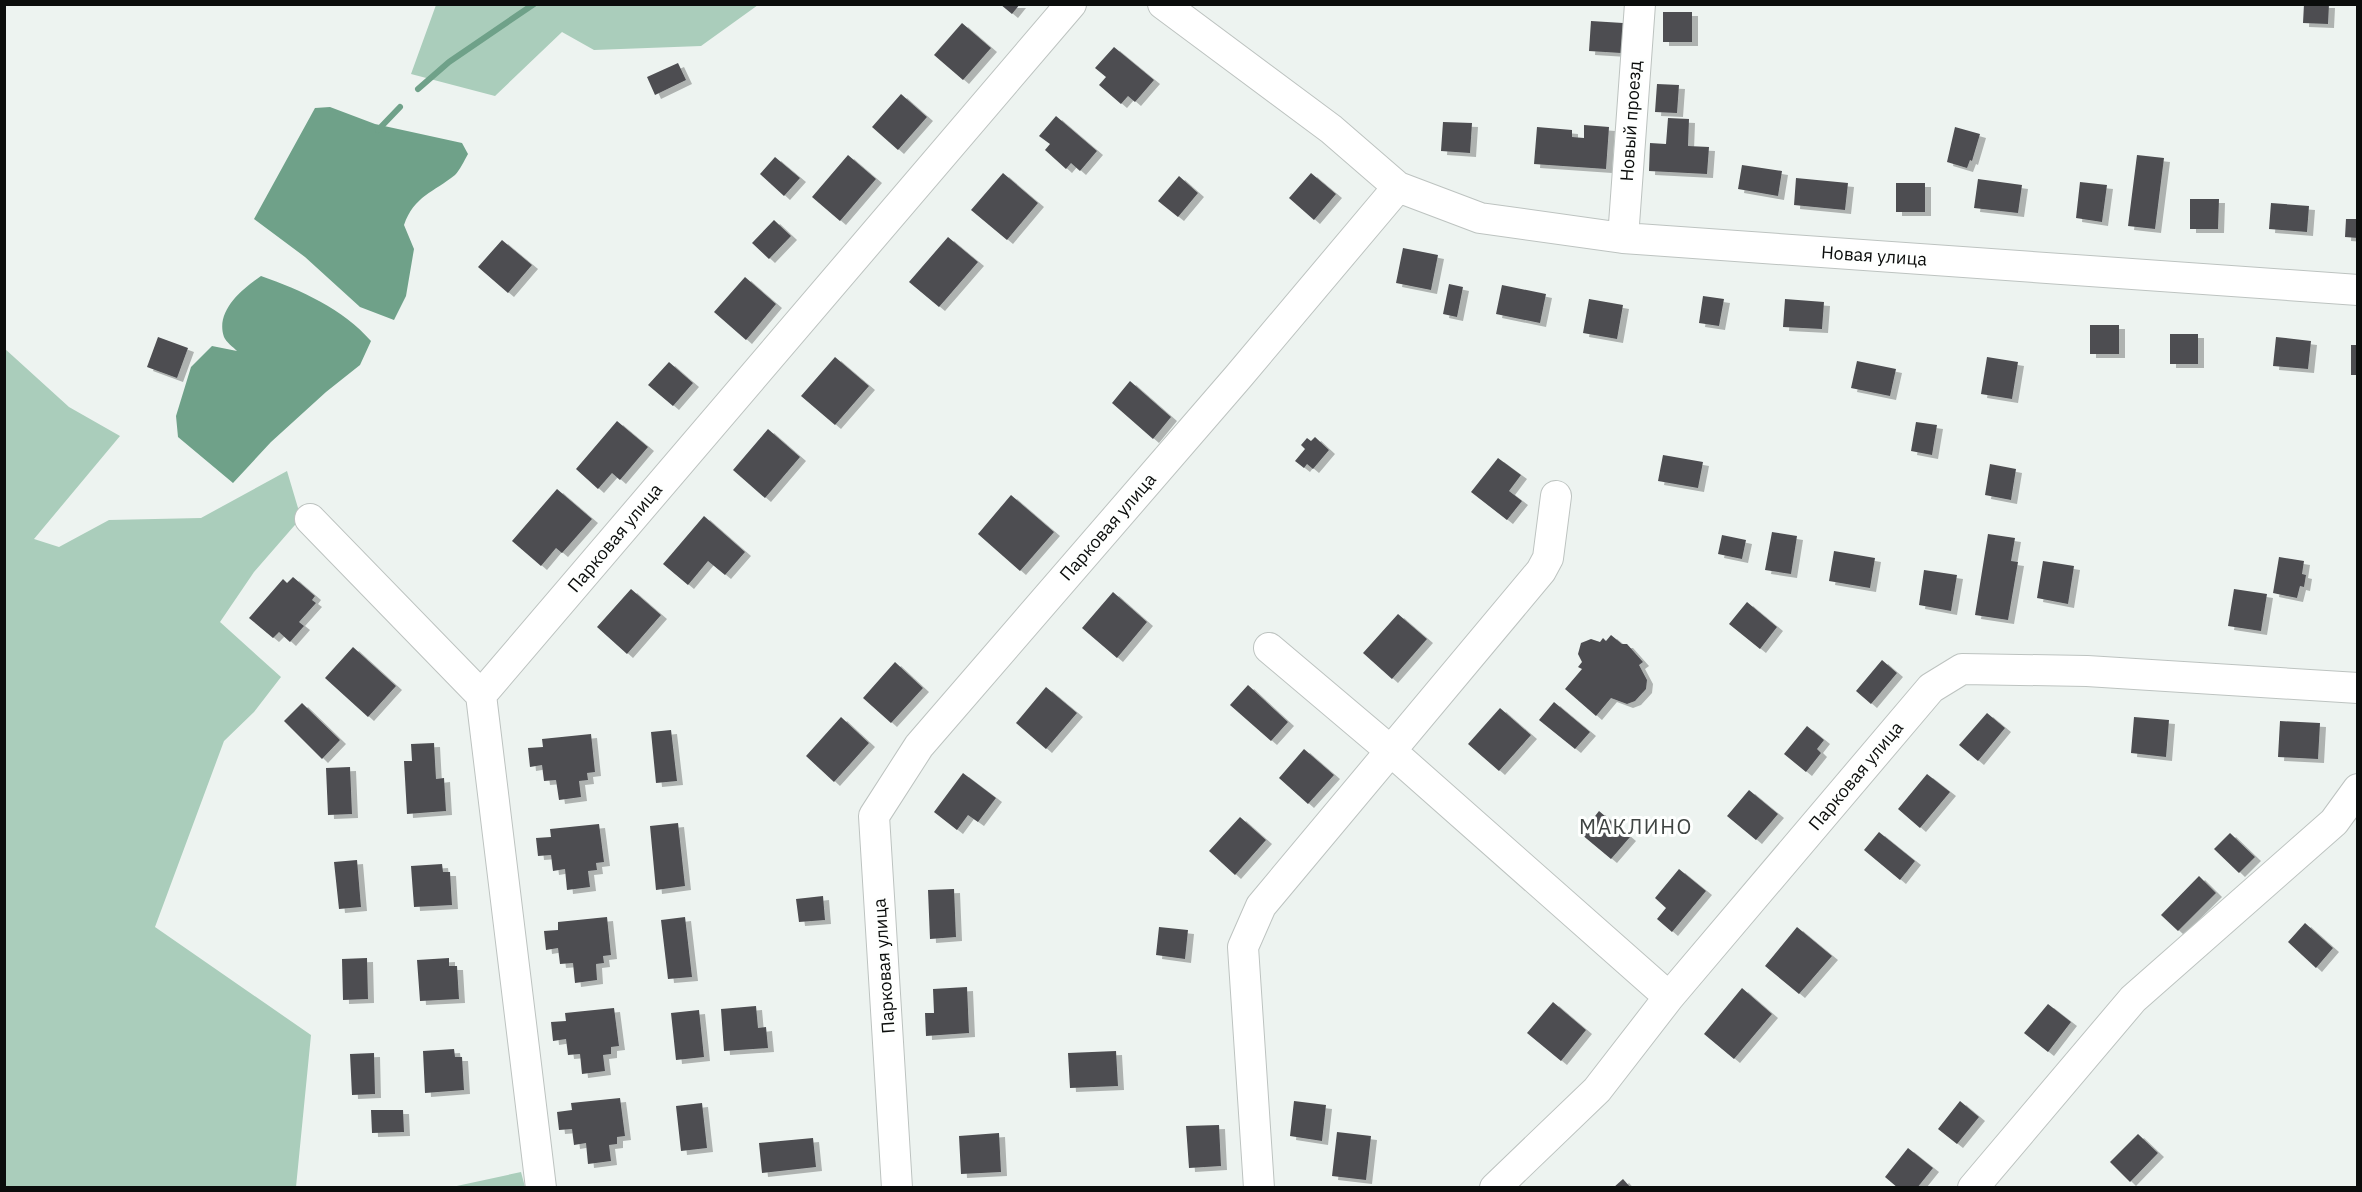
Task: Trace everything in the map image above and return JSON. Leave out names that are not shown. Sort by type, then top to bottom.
[{"type":"street","name":"Парковая улица","points":[[481,695],[1071,4]]},
{"type":"street","points":[[1163,4],[1331,129],[1398,187]]},
{"type":"street","name":"Новый проезд","points":[[1623,238],[1640,4]]},
{"type":"street","name":"Парковая улица","points":[[897,1188],[874,816],[919,746],[1238,377],[1398,187]]},
{"type":"street","name":"Новая улица","points":[[1398,187],[1480,218],[1623,238],[2358,290]]},
{"type":"street","points":[[1259,1188],[1243,947],[1261,906],[1541,572],[1548,558],[1557,496]]},
{"type":"street","points":[[310,519],[481,695],[542,1188]]},
{"type":"street","points":[[1269,648],[1392,752],[1669,997]]},
{"type":"street","name":"Парковая улица","points":[[1496,1188],[1597,1090],[1669,997],[1931,688],[1962,669],[2086,671],[2358,688]]},
{"type":"street","points":[[1973,1188],[2133,999],[2334,822],[2358,789]]},
{"type":"shaded area","points":[[436,4],[758,5],[701,46],[594,50],[562,32],[495,96],[411,74]]},
{"type":"shaded area","points":[[330,107],[375,124],[462,143],[468,154],[455,175],[419,201],[408,215],[404,225],[414,249],[406,296],[394,320],[360,307],[305,257],[254,219],[315,108]]},
{"type":"shaded area","points":[[261,276],[334,310],[348,319],[371,341],[360,365],[326,392],[271,442],[233,483],[178,437],[176,416],[191,367],[212,346],[237,351],[224,337],[223,318],[239,294]]},
{"type":"shaded area","points":[[4,348],[69,407],[120,436],[34,539],[59,547],[109,520],[201,518],[287,471],[301,518],[254,572],[220,622],[281,677],[254,712],[224,741],[155,927],[311,1035],[296,1187],[5,1187]]},
{"type":"shaded area","points":[[521,1172],[525,1187],[452,1187]]},
{"type":"building","points":[[1000,4],[1020,4],[1012,14]]},
{"type":"building","points":[[2304,4],[2329,4],[2328,24],[2303,23]]},
{"type":"building","points":[[1663,12],[1692,12],[1692,42],[1663,42]]},
{"type":"building","points":[[1591,21],[1623,23],[1621,53],[1589,51]]},
{"type":"building","points":[[962,23],[991,48],[963,80],[934,55]]},
{"type":"building","points":[[1114,47],[1154,80],[1135,102],[1128,96],[1121,104],[1099,85],[1106,77],[1095,68]]},
{"type":"building","points":[[678,63],[686,80],[655,95],[647,77]]},
{"type":"building","points":[[1657,84],[1679,85],[1677,113],[1655,112]]},
{"type":"building","points":[[901,94],[927,117],[898,150],[872,127]]},
{"type":"building","points":[[1056,116],[1097,151],[1080,171],[1071,163],[1066,169],[1045,150],[1050,144],[1039,136]]},
{"type":"building","points":[[1668,118],[1689,119],[1688,146],[1709,147],[1707,174],[1649,171],[1650,143],[1666,144]]},
{"type":"building","points":[[1443,122],[1472,123],[1470,153],[1441,151]]},
{"type":"building","points":[[1584,125],[1609,127],[1606,169],[1534,164],[1537,127],[1572,130],[1572,137],[1584,138]]},
{"type":"building","points":[[1955,127],[1980,134],[1972,161],[1970,160],[1967,168],[1947,162]]},
{"type":"building","points":[[848,155],[876,179],[840,221],[812,197]]},
{"type":"building","points":[[2137,155],[2164,158],[2155,229],[2128,226]]},
{"type":"building","points":[[775,157],[800,178],[784,196],[760,174]]},
{"type":"building","points":[[1742,165],[1782,171],[1778,196],[1738,189]]},
{"type":"building","points":[[1003,173],[1038,203],[1007,240],[971,210]]},
{"type":"building","points":[[1311,173],[1336,194],[1314,220],[1289,198]]},
{"type":"building","points":[[1179,176],[1198,193],[1178,217],[1158,201]]},
{"type":"building","points":[[1796,178],[1848,183],[1845,210],[1794,205]]},
{"type":"building","points":[[1978,179],[2022,185],[2018,213],[1974,208]]},
{"type":"building","points":[[2080,182],[2107,185],[2102,222],[2076,218]]},
{"type":"building","points":[[1896,183],[1925,183],[1925,212],[1896,212]]},
{"type":"building","points":[[2190,199],[2219,199],[2218,229],[2190,229]]},
{"type":"building","points":[[2271,203],[2309,206],[2307,232],[2269,229]]},
{"type":"building","points":[[2346,219],[2358,219],[2358,238],[2345,237]]},
{"type":"building","points":[[774,220],[791,236],[769,259],[752,243]]},
{"type":"building","points":[[948,237],[978,262],[939,307],[909,282]]},
{"type":"building","points":[[502,240],[532,265],[508,293],[478,267]]},
{"type":"building","points":[[1403,248],[1438,255],[1431,290],[1396,283]]},
{"type":"building","points":[[745,277],[776,304],[746,340],[714,312]]},
{"type":"building","points":[[1449,284],[1463,287],[1457,317],[1443,314]]},
{"type":"building","points":[[1502,285],[1546,294],[1540,323],[1496,314]]},
{"type":"building","points":[[1703,296],[1724,299],[1719,326],[1699,323]]},
{"type":"building","points":[[1589,299],[1623,305],[1617,339],[1583,333]]},
{"type":"building","points":[[1785,299],[1824,302],[1822,329],[1783,327]]},
{"type":"building","points":[[2090,325],[2119,325],[2119,354],[2090,354]]},
{"type":"building","points":[[2170,334],[2198,334],[2198,364],[2170,364]]},
{"type":"building","points":[[158,337],[188,348],[177,378],[147,367]]},
{"type":"building","points":[[2276,337],[2311,341],[2308,369],[2273,366]]},
{"type":"building","points":[[2351,345],[2358,345],[2358,375],[2351,375]]},
{"type":"building","points":[[835,357],[869,386],[835,425],[801,396]]},
{"type":"building","points":[[1987,357],[2018,362],[2012,399],[1981,394]]},
{"type":"building","points":[[1857,361],[1896,369],[1890,396],[1851,388]]},
{"type":"building","points":[[669,362],[693,383],[673,406],[648,385]]},
{"type":"building","points":[[1130,381],[1171,417],[1153,439],[1112,403]]},
{"type":"building","points":[[617,421],[648,447],[620,480],[612,473],[598,489],[576,469]]},
{"type":"building","points":[[1916,422],[1937,425],[1932,455],[1911,451]]},
{"type":"building","points":[[768,429],[800,457],[765,498],[733,470]]},
{"type":"building","points":[[1315,437],[1329,450],[1313,469],[1307,464],[1304,468],[1295,461],[1305,449],[1301,445],[1307,438],[1311,441]]},
{"type":"building","points":[[1663,455],[1703,462],[1698,488],[1658,481]]},
{"type":"building","points":[[1498,458],[1521,475],[1509,491],[1522,501],[1507,520],[1471,492]]},
{"type":"building","points":[[1990,464],[2016,469],[2011,500],[1985,495]]},
{"type":"building","points":[[557,489],[592,519],[562,553],[556,548],[541,566],[512,541]]},
{"type":"building","points":[[1011,495],[1054,532],[1020,571],[978,534]]},
{"type":"building","points":[[704,516],[745,552],[725,575],[708,561],[688,585],[663,564]]},
{"type":"building","points":[[1772,532],[1797,536],[1791,574],[1765,570]]},
{"type":"building","points":[[1988,534],[2015,538],[2011,561],[2018,562],[2008,620],[1975,615]]},
{"type":"building","points":[[1722,535],[1746,540],[1742,559],[1718,554]]},
{"type":"building","points":[[1834,551],[1875,558],[1870,588],[1829,581]]},
{"type":"building","points":[[2279,557],[2304,561],[2302,574],[2306,575],[2304,587],[2300,586],[2297,598],[2273,593]]},
{"type":"building","points":[[2043,561],[2074,566],[2068,604],[2037,598]]},
{"type":"building","points":[[1924,570],[1957,575],[1951,611],[1919,605]]},
{"type":"building","points":[[293,577],[315,596],[312,600],[316,603],[299,622],[304,626],[290,642],[279,632],[273,638],[249,618],[283,579],[287,583]]},
{"type":"building","points":[[631,589],[661,615],[627,654],[597,627]]},
{"type":"building","points":[[2234,589],[2267,594],[2261,631],[2228,626]]},
{"type":"building","points":[[1113,592],[1147,622],[1117,658],[1082,628]]},
{"type":"building","points":[[1747,602],[1777,627],[1760,649],[1729,624]]},
{"type":"building","points":[[1398,614],[1427,639],[1392,679],[1363,653]]},
{"type":"building","points":[[1611,635],[1622,644],[1627,644],[1643,662],[1639,665],[1647,680],[1646,689],[1635,701],[1627,704],[1611,698],[1596,716],[1565,689],[1582,669],[1578,667],[1582,662],[1578,654],[1581,643],[1591,639],[1600,642],[1603,638],[1606,641]]},
{"type":"building","points":[[353,647],[396,686],[368,717],[325,678]]},
{"type":"building","points":[[1882,660],[1897,673],[1871,704],[1856,691]]},
{"type":"building","points":[[895,662],[923,688],[891,723],[863,698]]},
{"type":"building","points":[[1248,685],[1288,722],[1271,741],[1230,705]]},
{"type":"building","points":[[1046,687],[1077,713],[1046,749],[1016,723]]},
{"type":"building","points":[[1554,702],[1590,732],[1575,749],[1539,720]]},
{"type":"building","points":[[302,703],[340,740],[322,759],[284,721]]},
{"type":"building","points":[[1500,708],[1531,735],[1499,771],[1468,744]]},
{"type":"building","points":[[1987,713],[2005,728],[1978,761],[1959,745]]},
{"type":"building","points":[[841,717],[869,743],[834,782],[806,756]]},
{"type":"building","points":[[2134,717],[2169,720],[2166,757],[2131,753]]},
{"type":"building","points":[[2280,721],[2320,723],[2318,759],[2278,757]]},
{"type":"building","points":[[1807,726],[1824,740],[1817,749],[1821,753],[1806,772],[1784,754]]},
{"type":"building","points":[[671,730],[677,781],[656,783],[651,732]]},
{"type":"building","points":[[591,734],[595,772],[587,773],[588,780],[579,781],[581,797],[559,800],[556,780],[544,781],[542,765],[530,767],[528,748],[543,747],[542,739]]},
{"type":"building","points":[[434,743],[436,779],[444,778],[446,811],[407,814],[404,761],[412,761],[411,744]]},
{"type":"building","points":[[1304,749],[1334,775],[1308,804],[1279,778]]},
{"type":"building","points":[[350,767],[352,814],[328,815],[326,768]]},
{"type":"building","points":[[963,773],[996,798],[978,822],[968,815],[957,830],[934,812]]},
{"type":"building","points":[[1927,774],[1950,792],[1920,828],[1898,809]]},
{"type":"building","points":[[1749,790],[1778,814],[1756,840],[1727,816]]},
{"type":"building","points":[[1599,811],[1630,837],[1611,859],[1581,834]]},
{"type":"building","points":[[1240,817],[1266,840],[1235,875],[1209,851]]},
{"type":"building","points":[[678,823],[685,886],[656,890],[650,826]]},
{"type":"building","points":[[599,824],[604,862],[596,863],[597,870],[588,871],[590,887],[567,890],[565,869],[553,871],[551,855],[538,856],[536,838],[551,837],[550,829]]},
{"type":"building","points":[[1879,832],[1915,861],[1900,880],[1864,850]]},
{"type":"building","points":[[2230,833],[2255,857],[2239,873],[2214,849]]},
{"type":"building","points":[[357,860],[361,907],[339,909],[334,862]]},
{"type":"building","points":[[442,864],[443,872],[450,872],[452,905],[414,907],[411,866]]},
{"type":"building","points":[[1679,869],[1706,891],[1672,932],[1657,919],[1666,908],[1655,898]]},
{"type":"building","points":[[2199,876],[2216,893],[2178,931],[2161,915]]},
{"type":"building","points":[[954,889],[956,937],[930,939],[928,890]]},
{"type":"building","points":[[823,896],[825,920],[799,922],[796,899]]},
{"type":"building","points":[[607,917],[611,955],[603,956],[604,963],[596,964],[597,980],[575,983],[573,963],[560,964],[558,948],[546,950],[544,931],[558,930],[558,922]]},
{"type":"building","points":[[685,917],[692,977],[668,979],[661,920]]},
{"type":"building","points":[[2305,923],[2333,948],[2316,968],[2288,942]]},
{"type":"building","points":[[1159,927],[1188,930],[1185,959],[1156,955]]},
{"type":"building","points":[[1797,927],[1832,956],[1799,994],[1765,966]]},
{"type":"building","points":[[367,958],[368,999],[343,1000],[342,959]]},
{"type":"building","points":[[449,958],[449,966],[457,966],[459,999],[420,1001],[417,960]]},
{"type":"building","points":[[967,987],[969,1033],[926,1036],[925,1013],[934,1013],[933,989]]},
{"type":"building","points":[[1742,988],[1772,1014],[1734,1059],[1704,1034]]},
{"type":"building","points":[[1553,1002],[1586,1030],[1561,1061],[1527,1033]]},
{"type":"building","points":[[2048,1004],[2071,1022],[2048,1052],[2024,1033]]},
{"type":"building","points":[[756,1006],[758,1028],[766,1027],[768,1048],[724,1051],[721,1009]]},
{"type":"building","points":[[614,1008],[619,1046],[611,1047],[611,1054],[603,1055],[605,1071],[582,1074],[580,1054],[568,1055],[566,1039],[553,1041],[551,1022],[566,1021],[565,1013]]},
{"type":"building","points":[[699,1010],[704,1057],[676,1060],[671,1013]]},
{"type":"building","points":[[454,1049],[455,1057],[462,1057],[464,1090],[425,1093],[423,1051]]},
{"type":"building","points":[[1116,1051],[1118,1086],[1070,1088],[1068,1053]]},
{"type":"building","points":[[374,1053],[375,1094],[352,1095],[350,1054]]},
{"type":"building","points":[[620,1098],[625,1136],[617,1137],[617,1144],[609,1145],[611,1161],[588,1164],[586,1143],[574,1145],[572,1129],[559,1130],[557,1112],[572,1110],[571,1103]]},
{"type":"building","points":[[1294,1101],[1326,1105],[1322,1141],[1290,1136]]},
{"type":"building","points":[[1960,1101],[1979,1117],[1957,1144],[1938,1129]]},
{"type":"building","points":[[702,1103],[707,1148],[681,1151],[676,1106]]},
{"type":"building","points":[[371,1110],[403,1110],[404,1132],[372,1133]]},
{"type":"building","points":[[1219,1125],[1221,1166],[1189,1168],[1186,1126]]},
{"type":"building","points":[[1337,1132],[1371,1136],[1366,1180],[1332,1176]]},
{"type":"building","points":[[999,1133],[1001,1172],[961,1174],[959,1136]]},
{"type":"building","points":[[2138,1134],[2158,1153],[2130,1182],[2110,1162]]},
{"type":"building","points":[[813,1138],[816,1167],[762,1173],[759,1143]]},
{"type":"building","points":[[1908,1148],[1933,1168],[1917,1188],[1898,1188],[1885,1177]]},
{"type":"building","points":[[1623,1179],[1631,1188],[1613,1188]]},
{"type":"waterway","points":[[418,89],[449,62],[534,4]]},
{"type":"waterway","points":[[378,130],[400,107]]},
{"type":"district","name":"МАКЛИНО","points":[[1636,827]]}]
